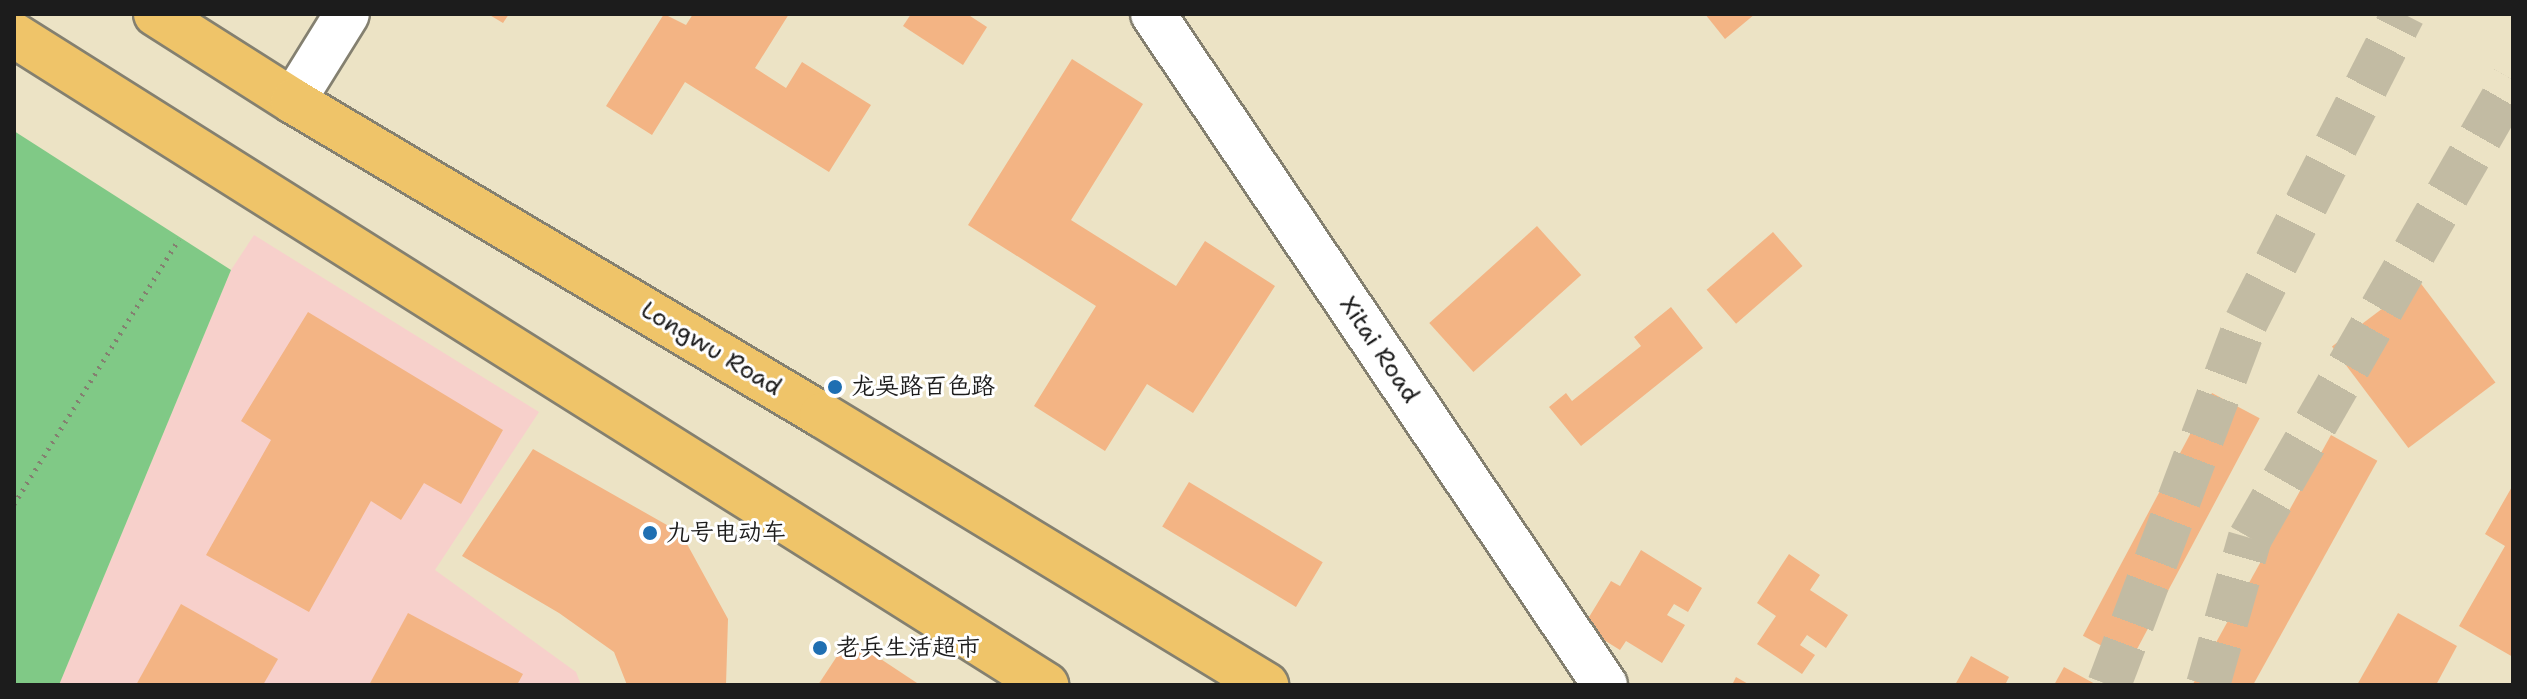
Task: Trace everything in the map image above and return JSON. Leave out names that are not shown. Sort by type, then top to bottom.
[{"type":"main road","name":"Longwu Road","points":[[156,14],[293,101],[822,415],[1266,685]]},
{"type":"main road","points":[[14,35],[1046,685]]},
{"type":"street","points":[[293,101],[347,14]]},
{"type":"street","name":"Xitai Road","points":[[1153,14],[1605,685]]},
{"type":"path","points":[[14,504],[179,239]]},
{"type":"shaded area","points":[[254,235],[539,412],[435,570],[576,672],[581,685],[59,685],[231,270]]},
{"type":"green space","points":[[14,131],[231,270],[59,685],[14,685]]},
{"type":"building","points":[[488,14],[509,14],[503,23]]},
{"type":"building","points":[[664,14],[686,25],[693,14],[789,14],[755,68],[786,88],[802,62],[871,105],[829,172],[685,82],[652,135],[606,106]]},
{"type":"building","points":[[911,14],[967,14],[987,27],[963,65],[903,26]]},
{"type":"building","points":[[1705,14],[1755,14],[1725,39]]},
{"type":"building","points":[[1072,59],[1143,104],[1071,220],[1176,286],[1205,241],[1275,286],[1193,413],[1147,384],[1105,451],[1034,406],[1096,306],[968,225]]},
{"type":"building","points":[[1537,226],[1581,275],[1473,372],[1429,323]]},
{"type":"building","points":[[1773,232],[1803,266],[1736,324],[1707,290]]},
{"type":"building","points":[[2419,281],[2495,382],[2408,448],[2332,347]]},
{"type":"building","points":[[1671,307],[1703,348],[1581,446],[1549,407],[1566,393],[1572,401],[1641,346],[1634,337]]},
{"type":"building","points":[[308,312],[503,430],[461,504],[424,483],[401,520],[371,501],[309,612],[206,555],[271,440],[241,421]]},
{"type":"building","points":[[2212,393],[2260,418],[2131,661],[2083,636]]},
{"type":"building","points":[[2331,435],[2377,461],[2253,685],[2192,685]]},
{"type":"building","points":[[533,449],[681,533],[728,619],[726,685],[627,685],[614,652],[559,613],[462,556]]},
{"type":"building","points":[[1189,482],[1323,562],[1296,607],[1162,527]]},
{"type":"building","points":[[2513,485],[2513,657],[2459,626],[2505,546],[2485,534]]},
{"type":"building","points":[[1641,550],[1702,588],[1688,612],[1674,604],[1667,615],[1685,625],[1662,663],[1626,641],[1620,650],[1583,627],[1611,581],[1620,586]]},
{"type":"building","points":[[1789,554],[1820,575],[1810,590],[1848,615],[1826,648],[1807,635],[1800,645],[1815,655],[1802,674],[1757,644],[1776,616],[1757,603]]},
{"type":"building","points":[[181,604],[278,659],[263,685],[136,685]]},
{"type":"building","points":[[408,613],[523,674],[517,685],[369,685]]},
{"type":"building","points":[[2398,613],[2457,646],[2436,685],[2357,685]]},
{"type":"building","points":[[849,638],[920,685],[818,685]]},
{"type":"building","points":[[1971,656],[2009,677],[2005,685],[1955,685]]},
{"type":"building","points":[[2064,667],[2097,685],[2054,685]]},
{"type":"building","points":[[1736,677],[1750,685],[1732,685]]},
{"type":"tunnel","points":[[2109,685],[2246,322],[2403,14]]},
{"type":"tunnel","points":[[2208,685],[2250,538],[2513,80]]},
{"type":"place","name":"龙吴路百色路","points":[[835,387]]},
{"type":"place","name":"九号电动车","points":[[650,533]]},
{"type":"place","name":"老兵生活超市","points":[[820,648]]}]
